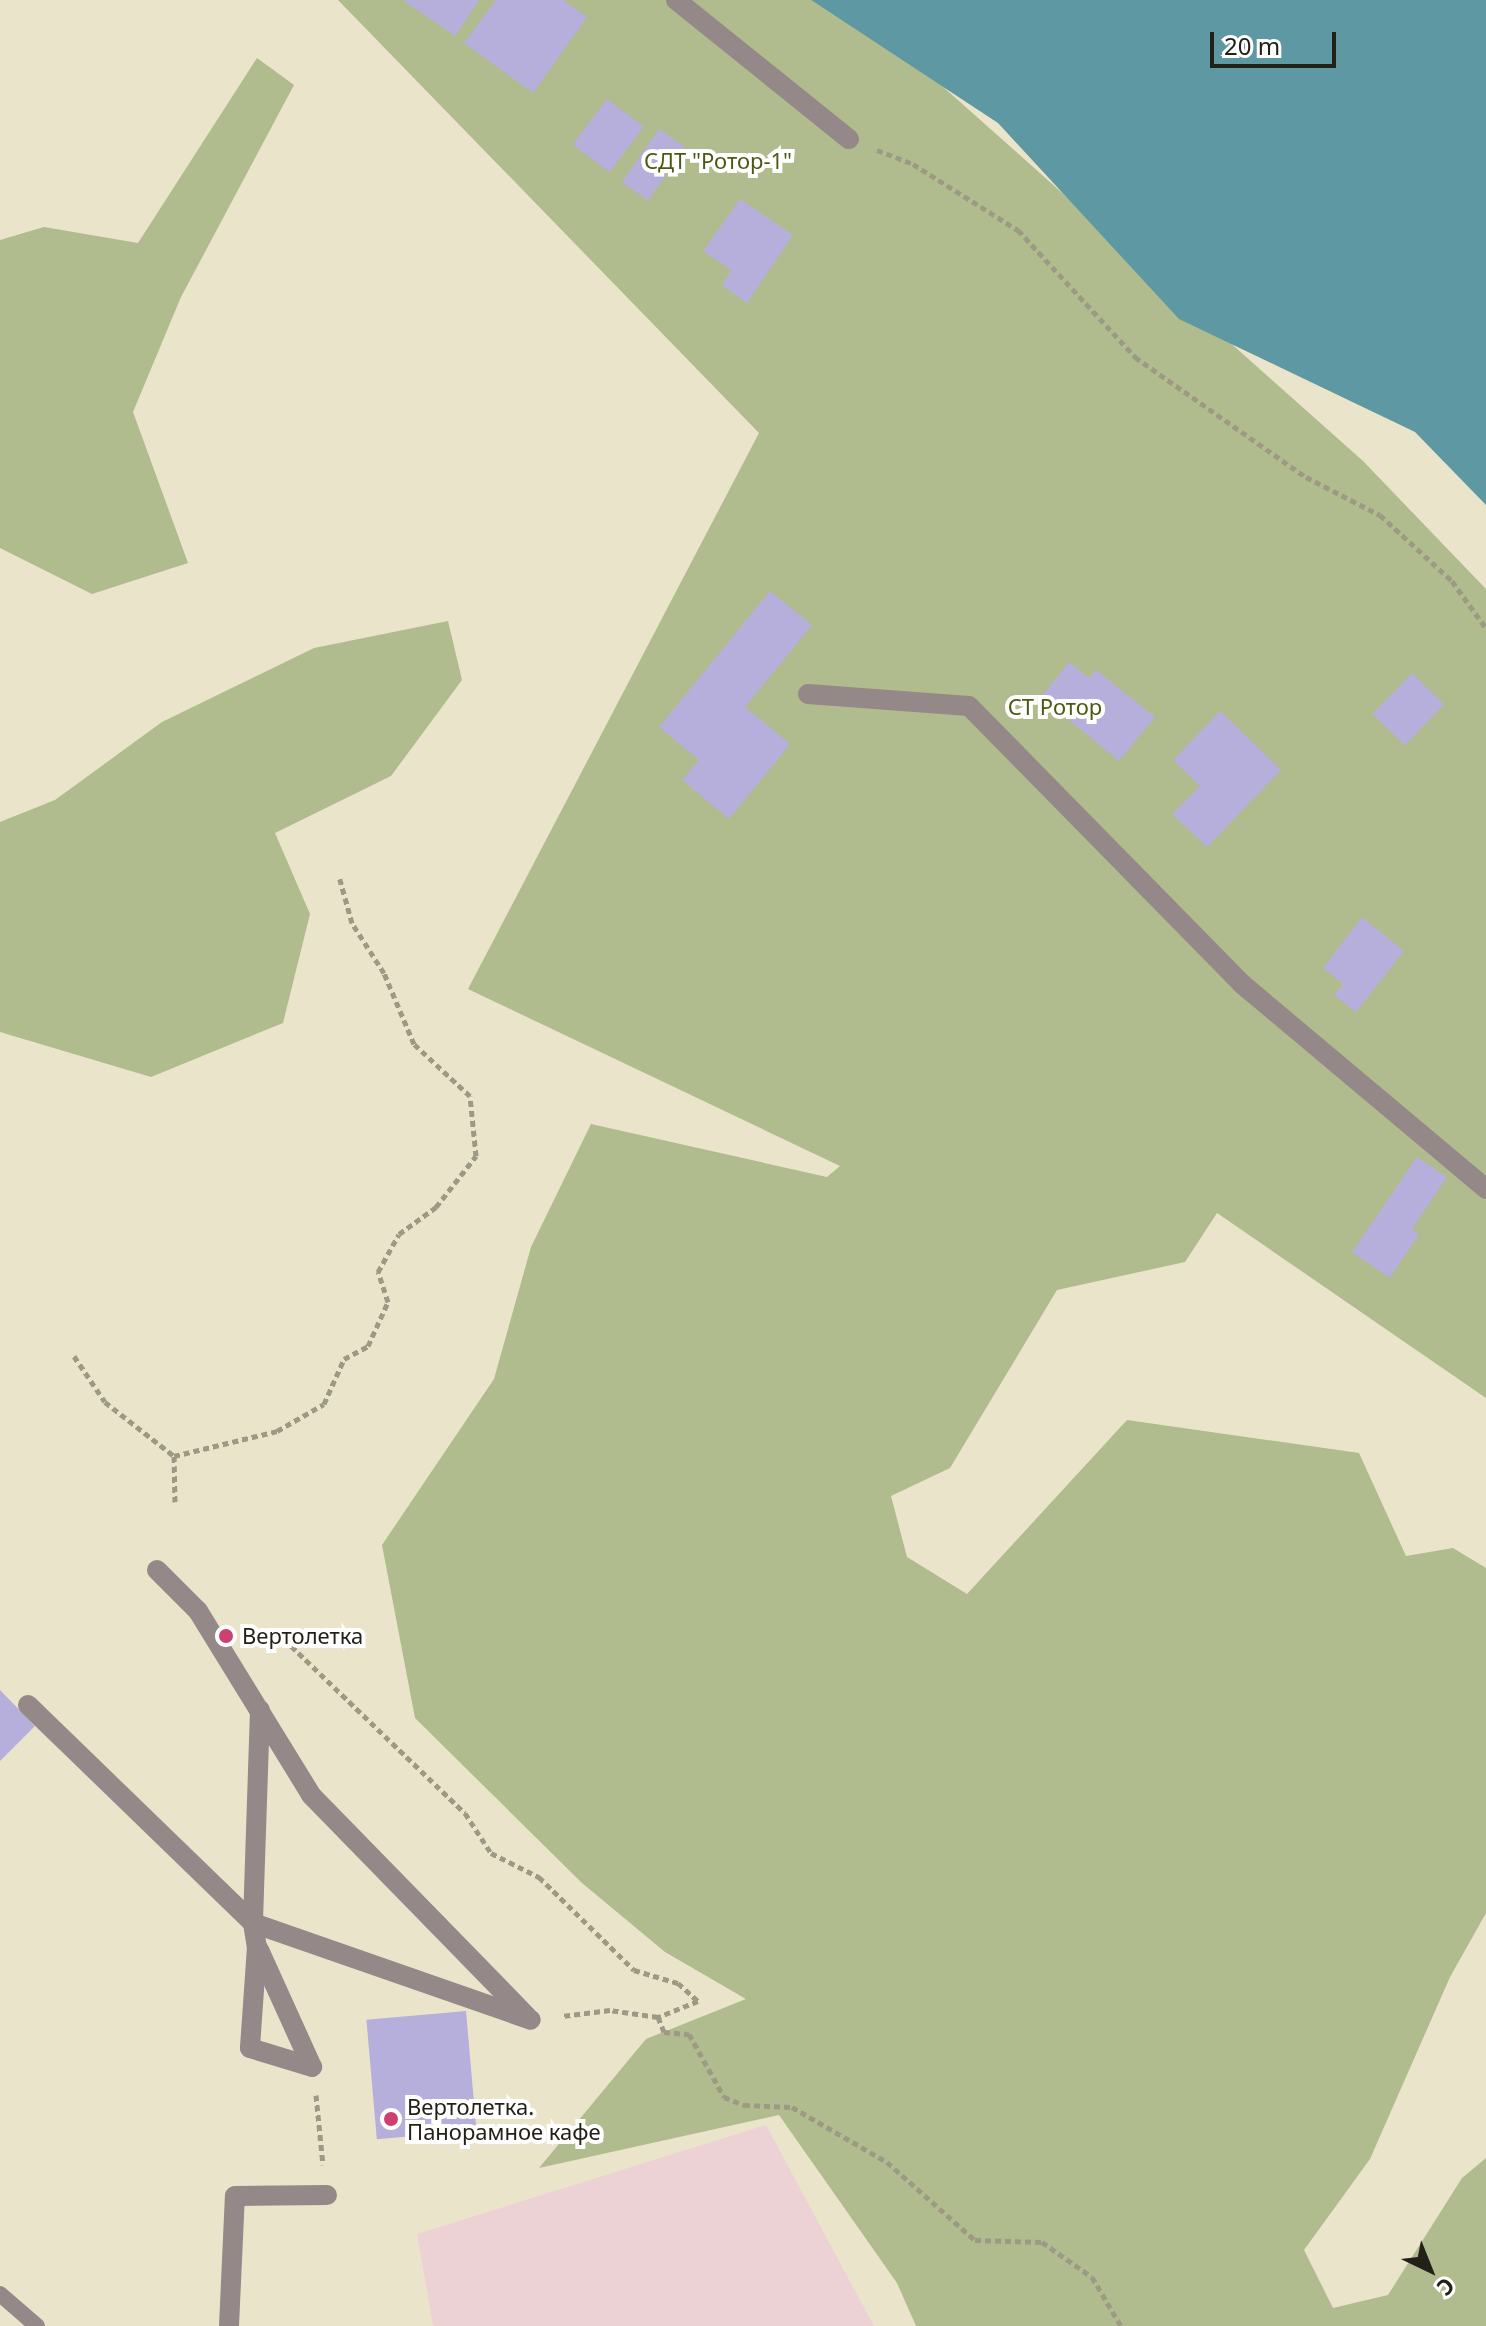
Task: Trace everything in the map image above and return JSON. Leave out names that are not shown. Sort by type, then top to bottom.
[{"type":"street","points":[[676,0],[849,139]]},
{"type":"street","points":[[808,694],[969,706],[1242,984],[1486,1189]]},
{"type":"street","points":[[157,1570],[198,1611],[311,1795],[531,2020]]},
{"type":"street","points":[[28,1705],[253,1923],[531,2020]]},
{"type":"street","points":[[260,1710],[253,1923],[257,1947],[250,2048],[312,2067]]},
{"type":"street","points":[[257,1947],[312,2067]]},
{"type":"street","points":[[229,2326],[235,2196],[327,2195]]},
{"type":"lane","points":[[0,2294],[37,2326]]},
{"type":"path","points":[[849,139],[913,164],[1018,230],[1135,357],[1306,477],[1380,515],[1452,581],[1486,628]]},
{"type":"path","points":[[174,1456],[277,1431],[324,1404],[344,1359],[368,1346],[388,1302],[378,1272],[399,1234],[436,1207],[476,1156],[470,1096],[414,1044],[384,973],[352,923],[339,876]]},
{"type":"path","points":[[74,1356],[105,1402],[174,1456]]},
{"type":"path","points":[[174,1456],[175,1502]]},
{"type":"path","points":[[284,1639],[465,1813],[491,1853],[539,1877],[634,1970],[678,1983],[698,2001],[658,2017],[610,2010],[531,2020]]},
{"type":"path","points":[[658,2017],[664,2032],[689,2034],[724,2097],[744,2105],[792,2107],[887,2162],[975,2240],[1042,2242],[1092,2277],[1121,2326]]},
{"type":"path","points":[[312,2067],[327,2195]]},
{"type":"shaded area","points":[[766,2125],[874,2326],[433,2326],[417,2234]]},
{"type":"green space","points":[[338,0],[811,0],[941,85],[1363,461],[1486,589],[1486,1398],[1217,1213],[1185,1262],[1057,1290],[950,1468],[891,1496],[907,1557],[967,1594],[1127,1420],[1359,1453],[1406,1556],[1453,1548],[1486,1568],[1486,1913],[1450,1977],[1370,2159],[1304,2250],[1333,2308],[1388,2295],[1462,2178],[1486,2158],[1486,2326],[916,2326],[897,2283],[779,2115],[539,2168],[646,2039],[746,1999],[665,1952],[582,1883],[415,1718],[382,1545],[494,1379],[531,1247],[591,1124],[827,1177],[840,1166],[468,989],[759,433]]},
{"type":"green space","points":[[257,58],[294,85],[181,297],[133,412],[188,563],[92,594],[0,548],[0,240],[44,227],[138,243]]},
{"type":"green space","points":[[448,621],[462,680],[391,776],[275,833],[310,914],[283,1023],[151,1077],[0,1032],[0,822],[55,800],[162,722],[314,648]]},
{"type":"water","points":[[811,0],[1486,0],[1486,505],[1415,432],[1179,319],[998,123]]},
{"type":"building","points":[[403,0],[479,0],[455,36]]},
{"type":"building","points":[[496,0],[563,0],[587,17],[533,93],[464,43]]},
{"type":"building","points":[[607,99],[644,127],[609,172],[573,145]]},
{"type":"building","points":[[659,129],[685,147],[648,201],[622,182]]},
{"type":"building","points":[[740,199],[793,235],[747,303],[722,285],[731,270],[703,251]]},
{"type":"building","points":[[770,591],[812,625],[745,707],[790,744],[729,819],[682,780],[699,760],[659,727]]},
{"type":"building","points":[[1069,662],[1089,678],[1096,670],[1155,717],[1119,761],[1041,697]]},
{"type":"building","points":[[1412,673],[1444,704],[1405,745],[1372,714]]},
{"type":"building","points":[[1220,711],[1281,770],[1207,847],[1172,814],[1200,786],[1173,760]]},
{"type":"building","points":[[1362,917],[1404,951],[1356,1012],[1334,995],[1343,984],[1323,968]]},
{"type":"building","points":[[1417,1157],[1447,1177],[1412,1229],[1419,1234],[1390,1278],[1352,1252]]},
{"type":"building","points":[[0,1690],[35,1726],[0,1761]]},
{"type":"building","points":[[466,2011],[476,2131],[377,2139],[366,2020]]},
{"type":"place","name":"Вертолетка","points":[[226,1636]]},
{"type":"place","name":"Вертолетка. Панорамное кафе","points":[[391,2119]]},
{"type":"park label","name":"СДТ \"Ротор-1\"","points":[[718,161]]},
{"type":"park label","name":"СТ Ротор","points":[[1055,707]]}]
